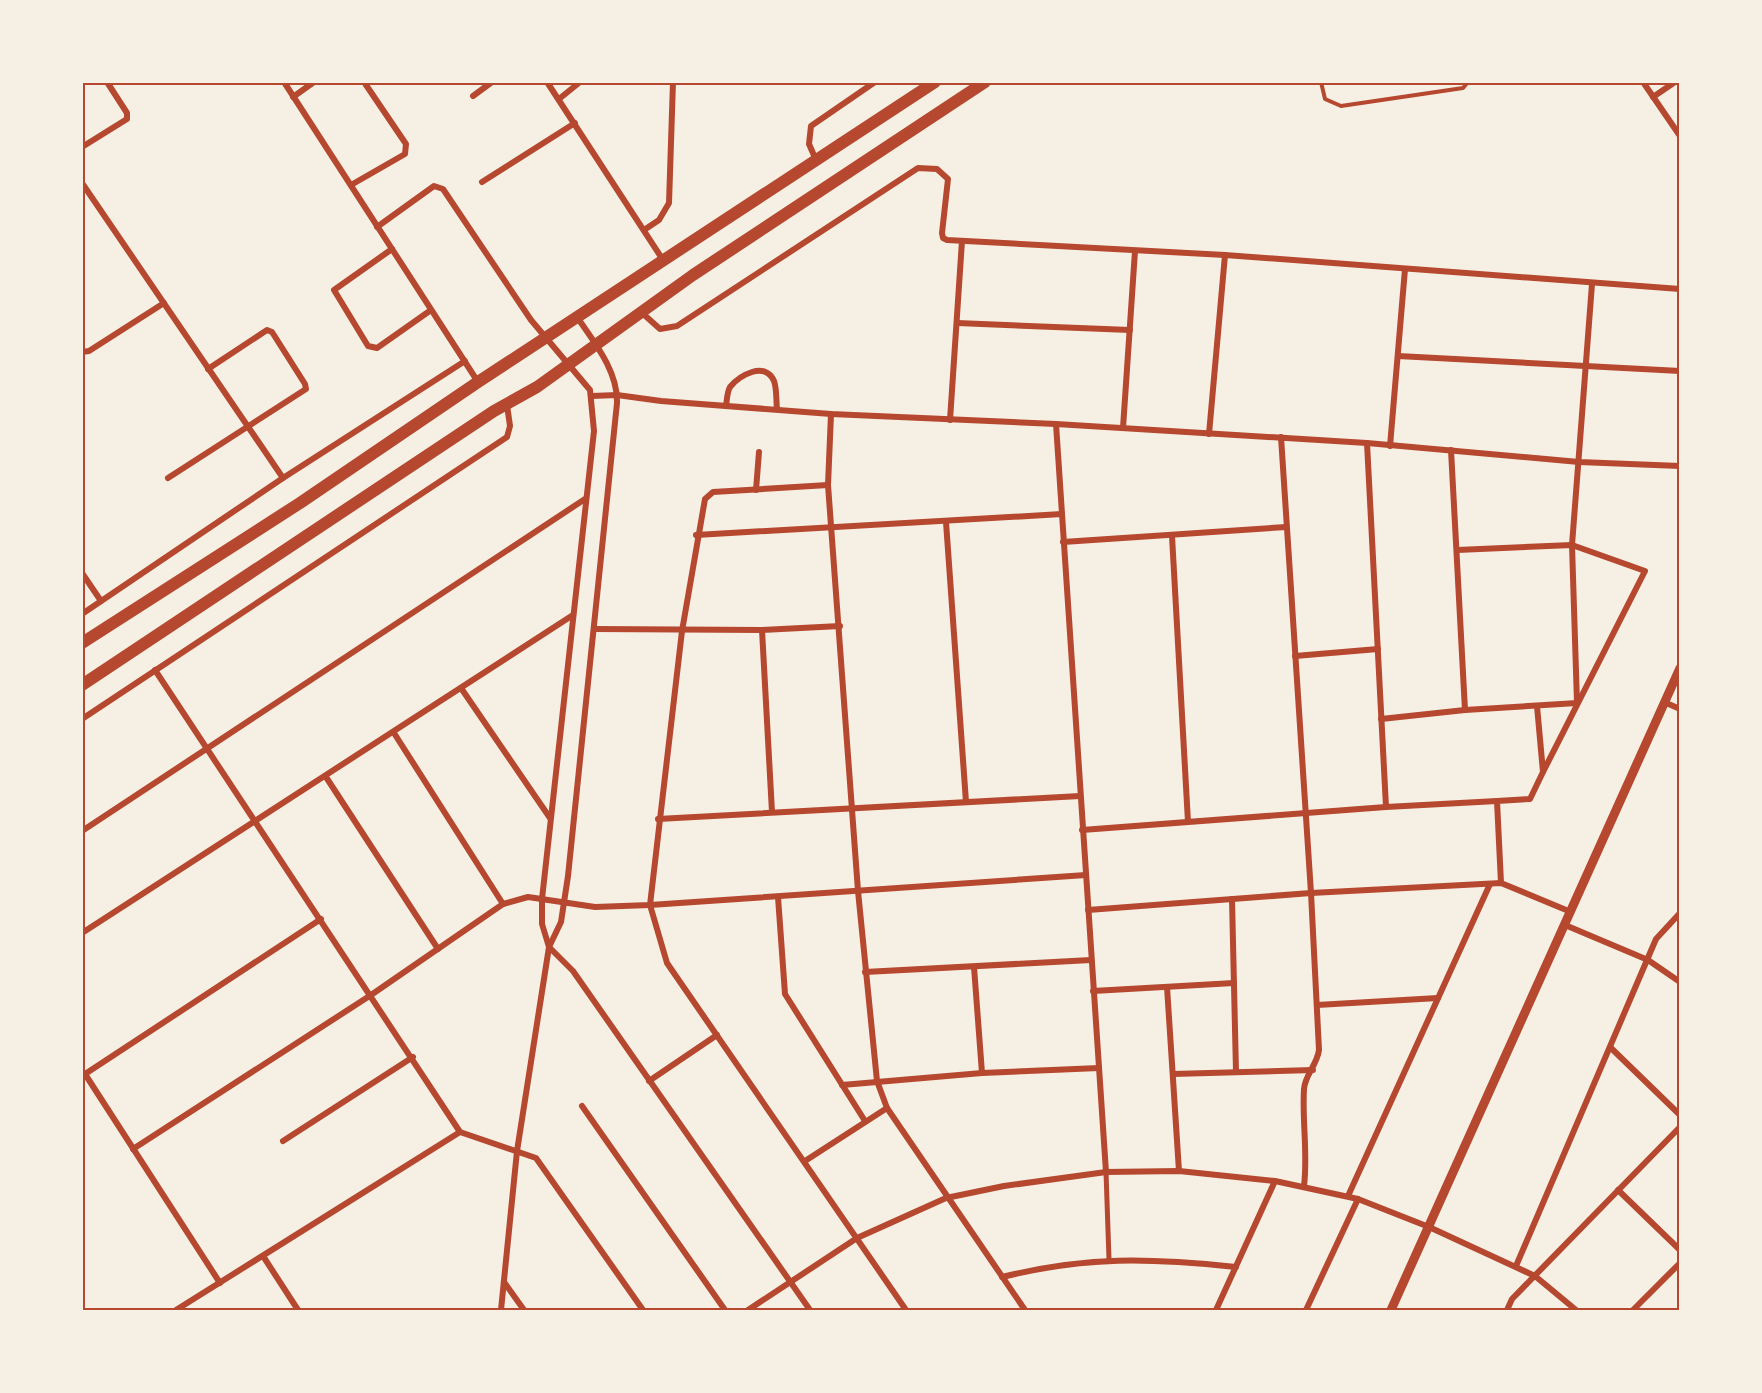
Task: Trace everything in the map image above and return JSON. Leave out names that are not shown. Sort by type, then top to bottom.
[{"type":"main road","points":[[82,643],[300,502],[478,382],[935,82]]},
{"type":"main road","points":[[82,685],[568,366],[693,274],[985,82]]},
{"type":"street","points":[[82,147],[127,119],[127,113],[107,82]]},
{"type":"street","points":[[284,82],[478,382]]},
{"type":"street","points":[[293,97],[314,82]]},
{"type":"street","points":[[351,185],[405,154],[406,150],[406,144],[364,82]]},
{"type":"street","points":[[472,96],[492,82]]},
{"type":"street","points":[[548,82],[663,260]]},
{"type":"street","points":[[559,99],[580,82]]},
{"type":"street","points":[[644,230],[659,220],[669,203],[673,82]]},
{"type":"street","points":[[816,160],[809,144],[812,126],[875,82]]},
{"type":"street","points":[[1643,82],[1680,136]]},
{"type":"street","points":[[1653,97],[1675,82]]},
{"type":"street","points":[[483,182],[574,123]]},
{"type":"street","points":[[641,312],[660,328],[677,326],[918,168],[937,169],[944,172],[948,180],[943,238],[962,241],[1225,255],[1680,289]]},
{"type":"street","points":[[82,183],[283,478]]},
{"type":"street","points":[[377,227],[434,186],[438,186],[545,338],[592,396],[594,431],[550,818],[542,899],[543,924],[549,946],[573,971],[810,1311]]},
{"type":"street","points":[[950,420],[962,241]]},
{"type":"street","points":[[392,249],[334,290],[368,346],[377,348],[431,310]]},
{"type":"street","points":[[1123,428],[1135,251]]},
{"type":"street","points":[[1209,434],[1225,255]]},
{"type":"street","points":[[1390,446],[1405,269]]},
{"type":"street","points":[[1577,703],[1572,545],[1592,284]]},
{"type":"street","points":[[82,352],[89,351],[164,303]]},
{"type":"street","points":[[501,1311],[517,1151],[549,946],[561,922],[565,902],[595,629],[617,395],[614,380],[596,345],[577,317]]},
{"type":"street","points":[[957,323],[1131,330]]},
{"type":"street","points":[[168,478],[249,428],[306,389],[272,332],[262,331],[208,369]]},
{"type":"street","points":[[1398,356],[1680,371]]},
{"type":"street","points":[[82,614],[283,478],[465,361]]},
{"type":"street","points":[[726,406],[730,388],[746,373],[755,371],[768,374],[774,381],[777,410]]},
{"type":"street","points":[[592,396],[617,395],[831,414],[1281,437],[1579,462],[1680,466]]},
{"type":"street","points":[[82,719],[507,437],[510,426],[507,405]]},
{"type":"street","points":[[831,414],[828,485],[833,527],[858,891],[877,1081],[887,1108],[946,1198],[1025,1311]]},
{"type":"street","points":[[1056,424],[1106,1172],[1109,1259]]},
{"type":"street","points":[[1281,437],[1319,1050],[1314,1070],[1304,1086],[1307,1164],[1304,1186]]},
{"type":"street","points":[[1367,443],[1386,807]]},
{"type":"street","points":[[1451,450],[1466,710]]},
{"type":"street","points":[[756,490],[759,452]]},
{"type":"street","points":[[828,485],[707,495],[696,535],[682,631],[658,819],[650,905],[667,963],[906,1311]]},
{"type":"street","points":[[82,831],[585,499]]},
{"type":"street","points":[[696,535],[1062,514]]},
{"type":"street","points":[[946,522],[966,802]]},
{"type":"street","points":[[1063,542],[1286,527]]},
{"type":"street","points":[[1172,536],[1188,822]]},
{"type":"street","points":[[1082,830],[1306,812],[1530,799],[1646,571],[1572,545],[1457,550]]},
{"type":"street","points":[[82,573],[101,601]]},
{"type":"street","points":[[82,933],[573,615]]},
{"type":"street","points":[[595,629],[682,631],[840,626]]},
{"type":"street","points":[[762,630],[772,812]]},
{"type":"street","points":[[1295,656],[1378,649]]},
{"type":"street","points":[[1392,1311],[1680,668]]},
{"type":"street","points":[[155,670],[460,1132],[536,1158],[643,1311]]},
{"type":"street","points":[[460,688],[550,818]]},
{"type":"street","points":[[1664,702],[1680,709]]},
{"type":"street","points":[[1381,718],[1577,703]]},
{"type":"street","points":[[1537,706],[1543,772]]},
{"type":"street","points":[[394,733],[503,904]]},
{"type":"street","points":[[326,777],[438,949]]},
{"type":"street","points":[[658,819],[1080,796]]},
{"type":"street","points":[[1497,801],[1501,883]]},
{"type":"street","points":[[133,1149],[371,995],[503,904],[528,897],[595,907],[650,905],[1086,875]]},
{"type":"street","points":[[1088,910],[1311,892],[1501,883],[1571,912]]},
{"type":"street","points":[[1348,1196],[1490,884]]},
{"type":"street","points":[[778,897],[785,994],[865,1121]]},
{"type":"street","points":[[1232,899],[1236,1072]]},
{"type":"street","points":[[1516,1266],[1656,939],[1680,913]]},
{"type":"street","points":[[220,1283],[84,1075],[321,919]]},
{"type":"street","points":[[1565,925],[1648,960],[1680,982]]},
{"type":"street","points":[[865,972],[1091,960]]},
{"type":"street","points":[[974,967],[982,1073]]},
{"type":"street","points":[[1093,991],[1234,982]]},
{"type":"street","points":[[1167,987],[1179,1171]]},
{"type":"street","points":[[1317,1005],[1438,998]]},
{"type":"street","points":[[649,1081],[717,1035]]},
{"type":"street","points":[[1611,1048],[1680,1114]]},
{"type":"street","points":[[283,1142],[413,1058]]},
{"type":"street","points":[[842,1085],[982,1073],[1099,1068]]},
{"type":"street","points":[[1173,1074],[1314,1070]]},
{"type":"street","points":[[582,1106],[725,1311]]},
{"type":"street","points":[[805,1161],[887,1108]]},
{"type":"street","points":[[1507,1311],[1512,1299],[1680,1127]]},
{"type":"street","points":[[176,1311],[460,1132]]},
{"type":"street","points":[[748,1311],[857,1238],[946,1198],[1004,1186],[1106,1172],[1179,1171],[1275,1181],[1358,1199],[1429,1227],[1516,1266],[1535,1276],[1576,1311]]},
{"type":"street","points":[[1216,1311],[1275,1181]]},
{"type":"street","points":[[1618,1190],[1680,1250]]},
{"type":"street","points":[[1306,1311],[1358,1199]]},
{"type":"street","points":[[263,1256],[298,1311]]},
{"type":"street","points":[[1002,1277],[1054,1265],[1109,1259],[1175,1260],[1236,1267]]},
{"type":"street","points":[[1633,1311],[1680,1263]]},
{"type":"street","points":[[504,1281],[524,1311]]},
{"type":"lane","points":[[1321,82],[1325,99],[1341,106],[1463,87],[1468,82]]}]
